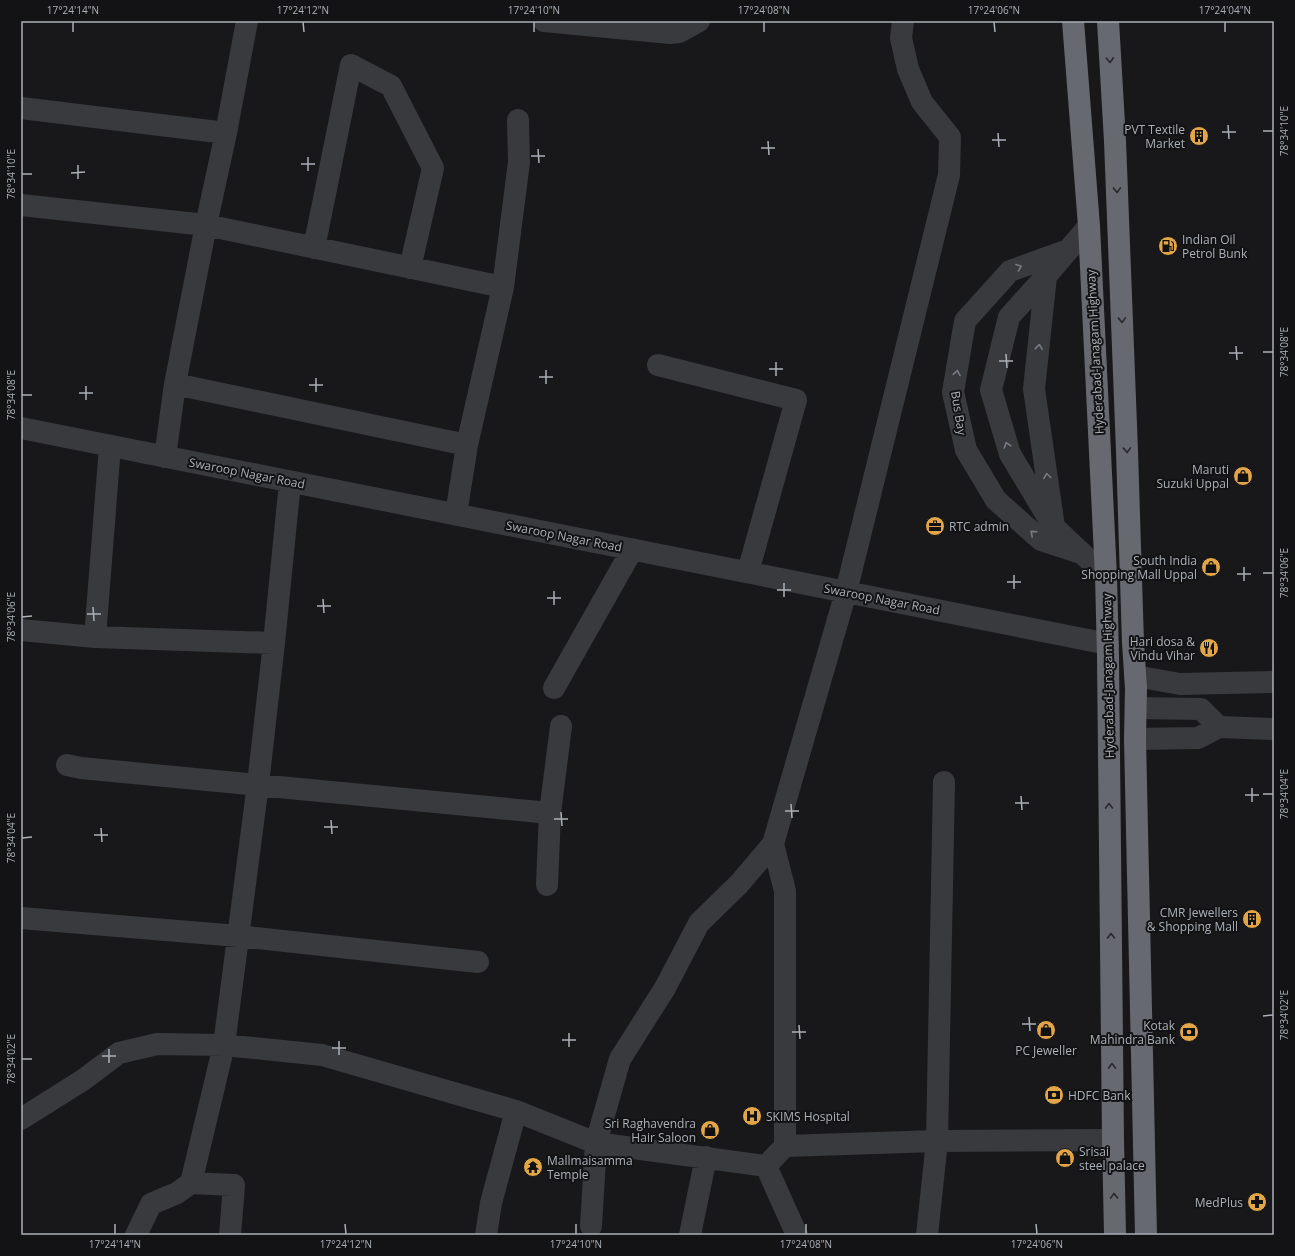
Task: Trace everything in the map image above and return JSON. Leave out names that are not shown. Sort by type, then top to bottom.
[{"type":"highway","name":"Hyderabad-Janagam Highway","points":[[1073,21],[1089,226],[1106,576],[1108,644],[1112,1140],[1115,1235]]},
{"type":"highway","name":"Hyderabad-Janagam Highway","points":[[1108,21],[1115,149],[1135,676],[1135,739],[1146,1235]]},
{"type":"highway","points":[[1111,989],[1140,990]]},
{"type":"street","points":[[165,457],[176,384],[247,21]]},
{"type":"street","points":[[544,21],[670,33],[679,32],[698,21]]},
{"type":"street","points":[[590,1226],[596,1143],[620,1059],[665,988],[699,923],[739,884],[773,844],[846,592],[949,175],[950,137],[922,102],[908,69],[901,38],[903,21]]},
{"type":"street","points":[[314,248],[351,65],[392,86],[433,168],[410,268]]},
{"type":"street","points":[[21,108],[226,133]]},
{"type":"street","points":[[456,514],[468,445],[503,287],[518,162],[518,120]]},
{"type":"street","points":[[21,205],[206,225],[503,287]]},
{"type":"street","name":"Bus Bay","points":[[1089,226],[1009,317],[990,390],[1010,454],[1054,527],[1106,576]]},
{"type":"street","name":"Bus Bay","points":[[1068,250],[1010,271],[965,321],[953,392],[966,450],[996,500],[1041,540],[1081,553]]},
{"type":"street","points":[[1046,276],[1034,390],[1054,527]]},
{"type":"street","points":[[658,365],[796,400],[748,572]]},
{"type":"street","points":[[176,384],[468,445]]},
{"type":"street","name":"Swaroop Nagar Road","points":[[21,428],[1108,644]]},
{"type":"street","points":[[95,637],[110,446]]},
{"type":"street","points":[[136,1235],[151,1204],[177,1193],[190,1183],[224,1045],[258,784],[290,482]]},
{"type":"street","points":[[554,688],[632,550]]},
{"type":"street","points":[[21,630],[95,637],[274,643]]},
{"type":"street","points":[[1135,676],[1180,684],[1274,682]]},
{"type":"street","points":[[1136,708],[1201,709],[1219,727]]},
{"type":"street","points":[[547,886],[550,812],[561,726]]},
{"type":"street","points":[[1135,739],[1198,738],[1219,727],[1274,729]]},
{"type":"street","points":[[67,765],[81,768],[550,812]]},
{"type":"street","points":[[927,1235],[937,1141],[944,782]]},
{"type":"street","points":[[766,1166],[785,1146],[785,892],[773,844]]},
{"type":"street","points":[[21,918],[238,936],[478,962]]},
{"type":"street","points":[[21,1119],[83,1080],[119,1053],[157,1044],[224,1045],[322,1055],[516,1111],[596,1143],[766,1166]]},
{"type":"street","points":[[486,1235],[491,1203],[516,1111]]},
{"type":"street","points":[[785,1146],[937,1141],[1112,1140]]},
{"type":"street","points":[[690,1235],[706,1157]]},
{"type":"street","points":[[766,1166],[797,1235]]},
{"type":"street","points":[[190,1183],[234,1185],[230,1235]]},
{"type":"place","name":"PVT Textile Market","points":[[1199,136]]},
{"type":"place","name":"Indian Oil Petrol Bunk","points":[[1168,246]]},
{"type":"place","name":"Maruti Suzuki Uppal","points":[[1243,476]]},
{"type":"place","name":"RTC admin","points":[[935,526]]},
{"type":"place","name":"South India Shopping Mall Uppal","points":[[1211,567]]},
{"type":"place","name":"Hari dosa & Vindu Vihar","points":[[1209,648]]},
{"type":"place","name":"CMR Jewellers & Shopping Mall","points":[[1252,919]]},
{"type":"place","name":"PC Jeweller","points":[[1046,1030]]},
{"type":"place","name":"Kotak Mahindra Bank","points":[[1189,1032]]},
{"type":"place","name":"HDFC Bank","points":[[1054,1095]]},
{"type":"place","name":"SKIMS Hospital","points":[[752,1116]]},
{"type":"place","name":"Sri Raghavendra Hair Saloon","points":[[710,1130]]},
{"type":"place","name":"Srisai steel palace","points":[[1065,1158]]},
{"type":"place","name":"Mallmaisamma Temple","points":[[533,1167]]},
{"type":"place","name":"MedPlus","points":[[1257,1202]]}]
